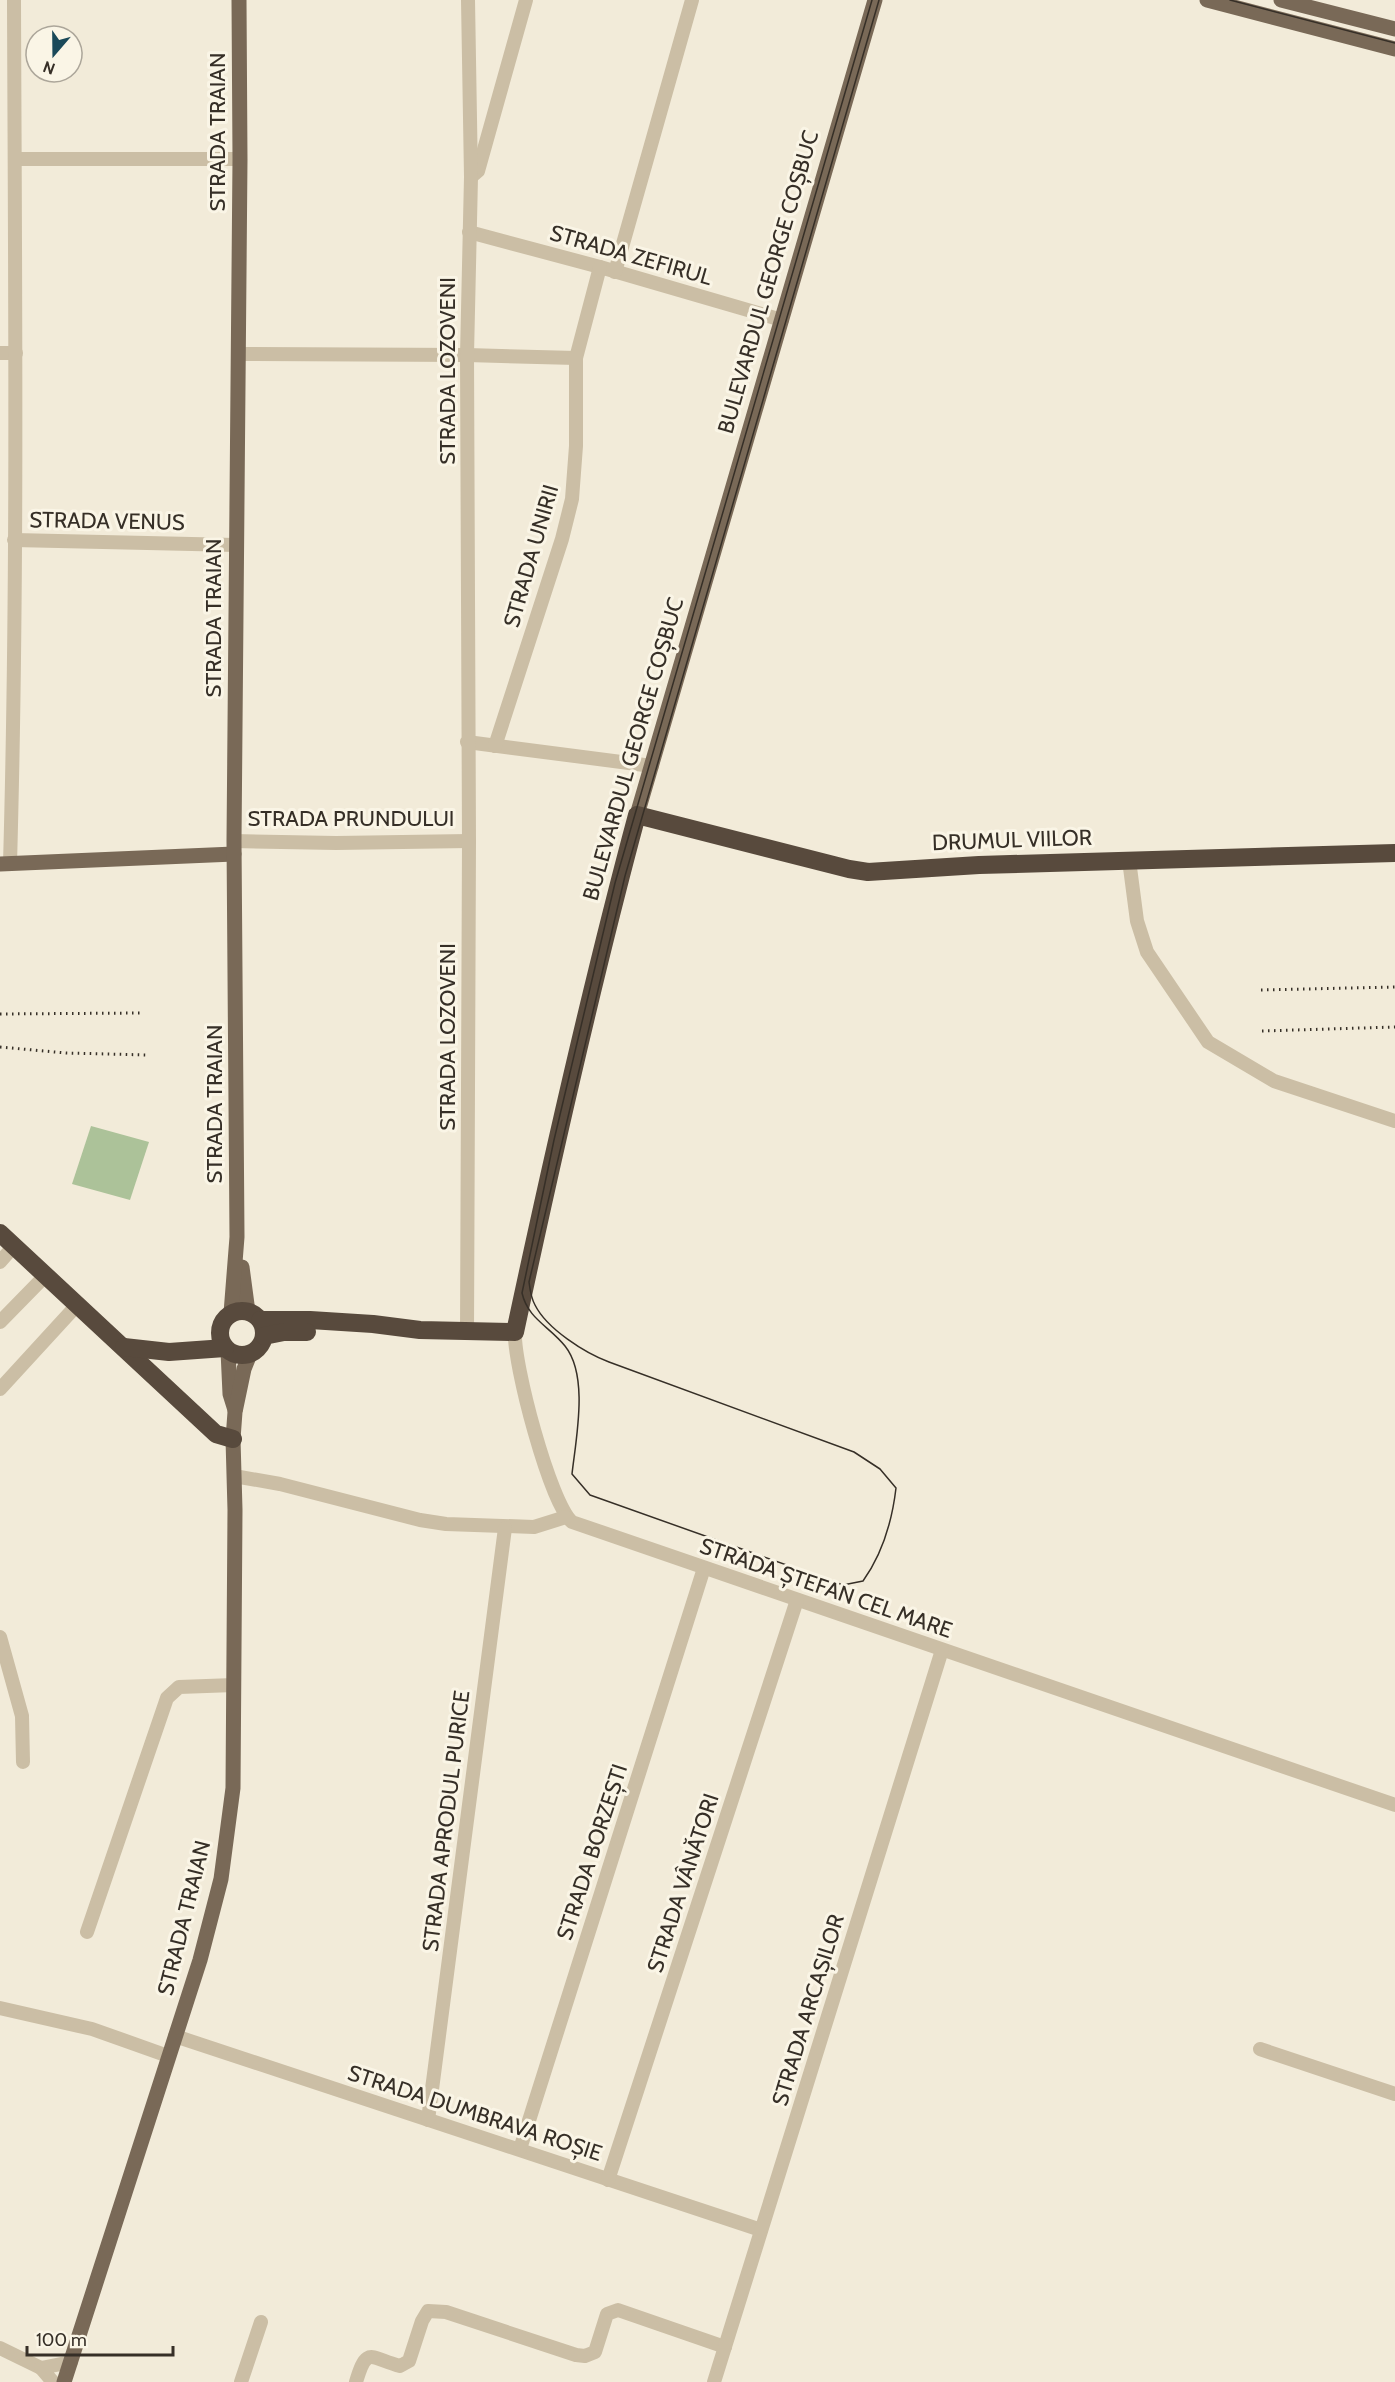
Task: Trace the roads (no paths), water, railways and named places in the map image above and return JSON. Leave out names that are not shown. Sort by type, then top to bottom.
[{"type":"highway","name":"DRUMUL VIILOR","points":[[637,815],[868,872],[1130,860],[1395,853]]},
{"type":"highway","name":"BULEVARDUL GEORGE COȘBUC","points":[[515,1332],[556,1138],[618,880],[637,815]]},
{"type":"highway","points":[[0,1233],[216,1434],[233,1439]]},
{"type":"highway","points":[[224,1343],[223,1321],[251,1320],[292,1332],[379,1334],[420,1330],[515,1332]]},
{"type":"highway","points":[[124,1347],[154,1352],[200,1348],[224,1343],[243,1355],[260,1347],[251,1320]]},
{"type":"main road","name":"STRADA TRAIAN","points":[[239,0],[239,354],[234,847],[237,1237],[251,1320]]},
{"type":"main road","name":"BULEVARDUL GEORGE COȘBUC","points":[[637,815],[875,0]]},
{"type":"main road","points":[[1207,0],[1395,49]]},
{"type":"main road","points":[[1281,0],[1395,28]]},
{"type":"main road","name":"STRADA PRUNDULUI","points":[[5,864],[234,847]]},
{"type":"main road","name":"STRADA TRAIAN","points":[[224,1343],[230,1394],[235,1412]]},
{"type":"main road","name":"STRADA TRAIAN","points":[[64,2382],[200,1960],[221,1879],[233,1788],[233,1439],[235,1412],[244,1368],[250,1353]]},
{"type":"street","points":[[5,864],[14,700],[16,353],[14,0]]},
{"type":"street","name":"STRADA LOZOVENI","points":[[467,1332],[469,841],[466,355],[471,177],[468,0]]},
{"type":"street","points":[[471,177],[478,171],[526,0]]},
{"type":"street","points":[[615,272],[692,0]]},
{"type":"street","points":[[15,159],[240,159]]},
{"type":"street","name":"STRADA ZEFIRUL","points":[[469,232],[782,320]]},
{"type":"street","name":"STRADA UNIRII","points":[[495,746],[562,539],[572,499],[576,446],[576,358],[600,267]]},
{"type":"street","points":[[0,354],[16,353]]},
{"type":"street","points":[[239,354],[576,358]]},
{"type":"street","name":"STRADA VENUS","points":[[14,540],[236,545]]},
{"type":"street","points":[[0,700],[14,700]]},
{"type":"street","points":[[468,742],[652,766]]},
{"type":"street","name":"STRADA PRUNDULUI","points":[[234,847],[469,841]]},
{"type":"street","points":[[1130,860],[1137,921],[1147,952],[1208,1042],[1274,1081],[1395,1121]]},
{"type":"street","points":[[0,1262],[14,1246]]},
{"type":"street","points":[[0,1322],[46,1275]]},
{"type":"street","points":[[0,1389],[78,1304]]},
{"type":"street","name":"BULEVARDUL GEORGE COȘBUC","points":[[515,1332],[516,1354],[537,1441],[553,1492],[566,1517]]},
{"type":"street","points":[[234,1476],[280,1484],[420,1520],[446,1524],[506,1528],[543,1526],[566,1517]]},
{"type":"street","name":"STRADA ȘTEFAN CEL MARE","points":[[566,1517],[584,1527],[1395,1805]]},
{"type":"street","name":"STRADA APRODUL PURICE","points":[[428,2120],[506,1528]]},
{"type":"street","name":"STRADA BORZEȘTI","points":[[520,2150],[704,1568]]},
{"type":"street","name":"STRADA VÂNĂTORI","points":[[608,2180],[797,1600]]},
{"type":"street","points":[[0,1637],[22,1716],[23,1762]]},
{"type":"street","name":"STRADA ARCAȘILOR","points":[[714,2382],[942,1650]]},
{"type":"street","points":[[87,1932],[171,1691],[179,1687],[234,1685]]},
{"type":"street","points":[[0,2008],[92,2030],[168,2056]]},
{"type":"street","name":"STRADA DUMBRAVA ROȘIE","points":[[175,2036],[761,2230]]},
{"type":"street","points":[[1260,2049],[1395,2094]]},
{"type":"street","points":[[356,2382],[362,2362],[371,2356],[400,2366],[409,2361],[422,2320],[428,2311],[446,2312],[576,2355],[585,2356],[595,2352],[607,2314],[618,2310],[725,2347]]},
{"type":"street","points":[[241,2382],[261,2322]]},
{"type":"street","points":[[0,2348],[41,2368],[53,2382]]},
{"type":"street","points":[[41,2368],[71,2362]]},
{"type":"tram line","points":[[872,0],[615,883],[554,1140],[522,1293],[534,1316],[559,1339],[572,1359],[579,1390],[578,1426],[572,1474],[590,1495],[843,1585],[863,1581],[886,1537],[896,1488],[880,1469],[854,1452],[589,1353],[548,1323],[535,1305],[529,1282],[625,876],[879,0]]},
{"type":"tram line","points":[[1230,0],[1395,43]]},
{"type":"railway","points":[[1261,990],[1395,987]]},
{"type":"railway","points":[[0,1014],[140,1013]]},
{"type":"railway","points":[[1262,1031],[1395,1027]]},
{"type":"railway","points":[[0,1047],[66,1053],[148,1055]]}]
